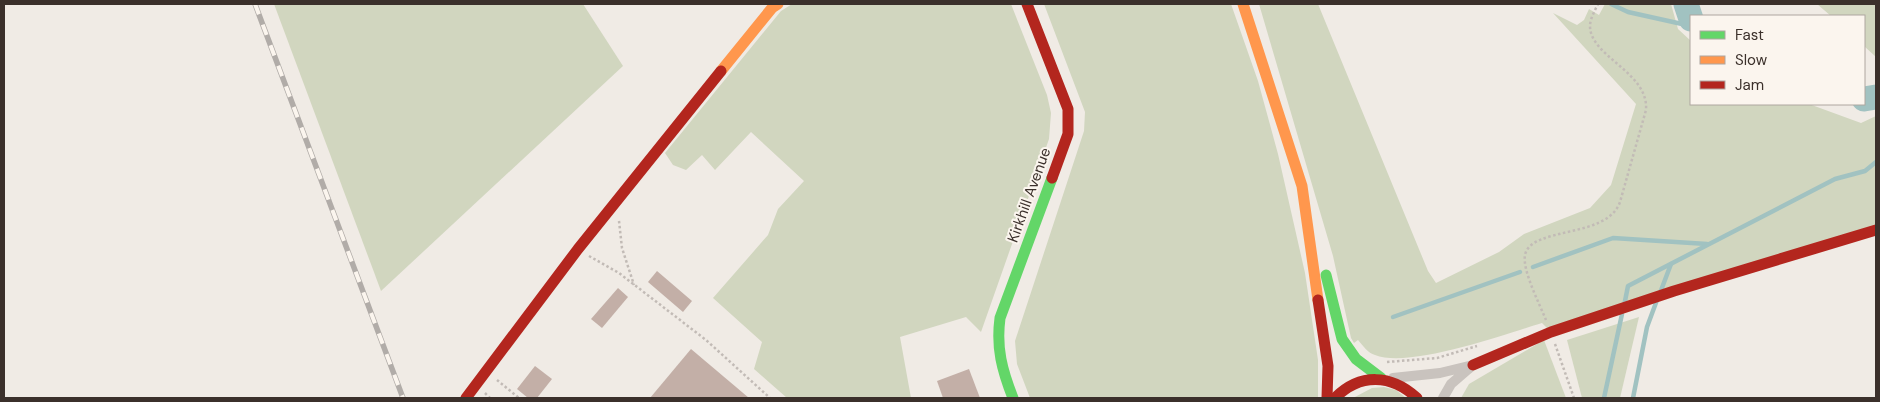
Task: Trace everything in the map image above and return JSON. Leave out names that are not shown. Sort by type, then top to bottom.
[{"type":"main road","points":[[466,398],[578,249],[772,8],[778,4]]},
{"type":"main road","name":"Kirkhill Avenue","points":[[1013,398],[1002,371],[996,344],[1000,318],[1068,134],[1068,109],[1027,4]]},
{"type":"main road","points":[[1243,4],[1302,186],[1328,366],[1327,398]]},
{"type":"main road","points":[[1473,365],[1551,332],[1601,317],[1674,291],[1876,230]]},
{"type":"main road","points":[[1311,239],[1330,284],[1342,339],[1356,359],[1383,379],[1404,386],[1417,398]]},
{"type":"main road","points":[[1335,398],[1342,390],[1356,382],[1383,379]]},
{"type":"street","points":[[1383,379],[1440,372],[1473,365]]},
{"type":"street","points":[[1442,398],[1451,384],[1473,365]]},
{"type":"path","points":[[1574,398],[1529,277],[1525,255],[1529,246],[1537,240],[1584,228],[1614,214],[1620,202],[1646,110],[1647,99],[1641,88],[1594,38],[1590,25],[1598,4]]},
{"type":"path","points":[[619,219],[622,248],[635,287]]},
{"type":"path","points":[[578,249],[619,273],[720,352],[770,398]]},
{"type":"path","points":[[487,372],[519,398]]},
{"type":"green space","points":[[274,4],[583,4],[623,66],[381,291]]},
{"type":"green space","points":[[792,4],[1011,4],[1047,95],[1051,113],[1049,139],[981,332],[966,317],[900,337],[911,398],[787,398],[754,369],[762,342],[713,298],[768,235],[778,209],[804,181],[751,132],[715,170],[702,155],[686,170],[673,165],[665,153],[781,11]]},
{"type":"green space","points":[[1044,4],[1231,4],[1258,81],[1278,154],[1305,273],[1318,360],[1318,398],[1030,398],[1017,364],[1015,341],[1084,131],[1085,112]]},
{"type":"green space","points":[[1259,4],[1318,4],[1428,271],[1436,283],[1499,252],[1524,234],[1590,208],[1611,185],[1636,104],[1553,13],[1577,25],[1584,20],[1589,9],[1599,15],[1605,4],[1671,4],[1678,29],[1690,40],[1690,105],[1812,105],[1861,123],[1876,116],[1876,230],[1551,332],[1542,323],[1482,342],[1433,354],[1390,358],[1372,354],[1358,340],[1354,343],[1351,338],[1333,256]]},
{"type":"green space","points":[[1817,4],[1876,4],[1876,57],[1865,47],[1865,15],[1830,15]]},
{"type":"green space","points":[[1639,317],[1620,398],[1582,398],[1567,340]]},
{"type":"green space","points":[[1544,340],[1566,398],[1461,398],[1469,384]]},
{"type":"green space","points":[[1384,387],[1396,390],[1406,398],[1353,398],[1372,388]]},
{"type":"building","points":[[657,271],[692,301],[683,312],[648,282]]},
{"type":"building","points":[[618,288],[628,297],[602,328],[591,319]]},
{"type":"building","points":[[691,349],[749,398],[650,398]]},
{"type":"building","points":[[535,366],[552,379],[537,398],[528,398],[517,389]]},
{"type":"building","points":[[969,369],[980,398],[943,398],[937,381]]},
{"type":"waterway","points":[[1611,4],[1628,12],[1690,26]]},
{"type":"waterway","points":[[1686,4],[1690,16]]},
{"type":"waterway","points":[[1865,99],[1876,97]]},
{"type":"waterway","points":[[1624,306],[1628,286],[1835,179],[1865,171],[1876,162]]},
{"type":"waterway","points":[[1533,267],[1613,238],[1707,244]]},
{"type":"waterway","points":[[1660,293],[1671,264]]},
{"type":"waterway","points":[[1393,317],[1520,272]]},
{"type":"waterway","points":[[1633,398],[1647,327],[1657,300]]},
{"type":"waterway","points":[[1604,398],[1622,314]]},
{"type":"railway","points":[[255,4],[403,398]]},
{"type":"traffic: fast","points":[[1013,398],[999,349],[1000,318],[1052,178]]},
{"type":"traffic: fast","points":[[1326,275],[1342,339],[1356,359],[1381,378]]},
{"type":"traffic: slow","points":[[721,71],[772,8],[778,4]]},
{"type":"traffic: slow","points":[[1243,4],[1302,186],[1318,300]]},
{"type":"traffic: jam","points":[[1027,4],[1068,109],[1068,134],[1052,178]]},
{"type":"traffic: jam","points":[[466,398],[578,249],[721,71]]},
{"type":"traffic: jam","points":[[1473,365],[1551,332],[1674,291],[1876,230]]},
{"type":"traffic: jam","points":[[1318,300],[1328,366],[1327,398]]},
{"type":"traffic: jam","points":[[1335,398],[1355,384],[1376,380],[1397,384],[1417,398]]}]
